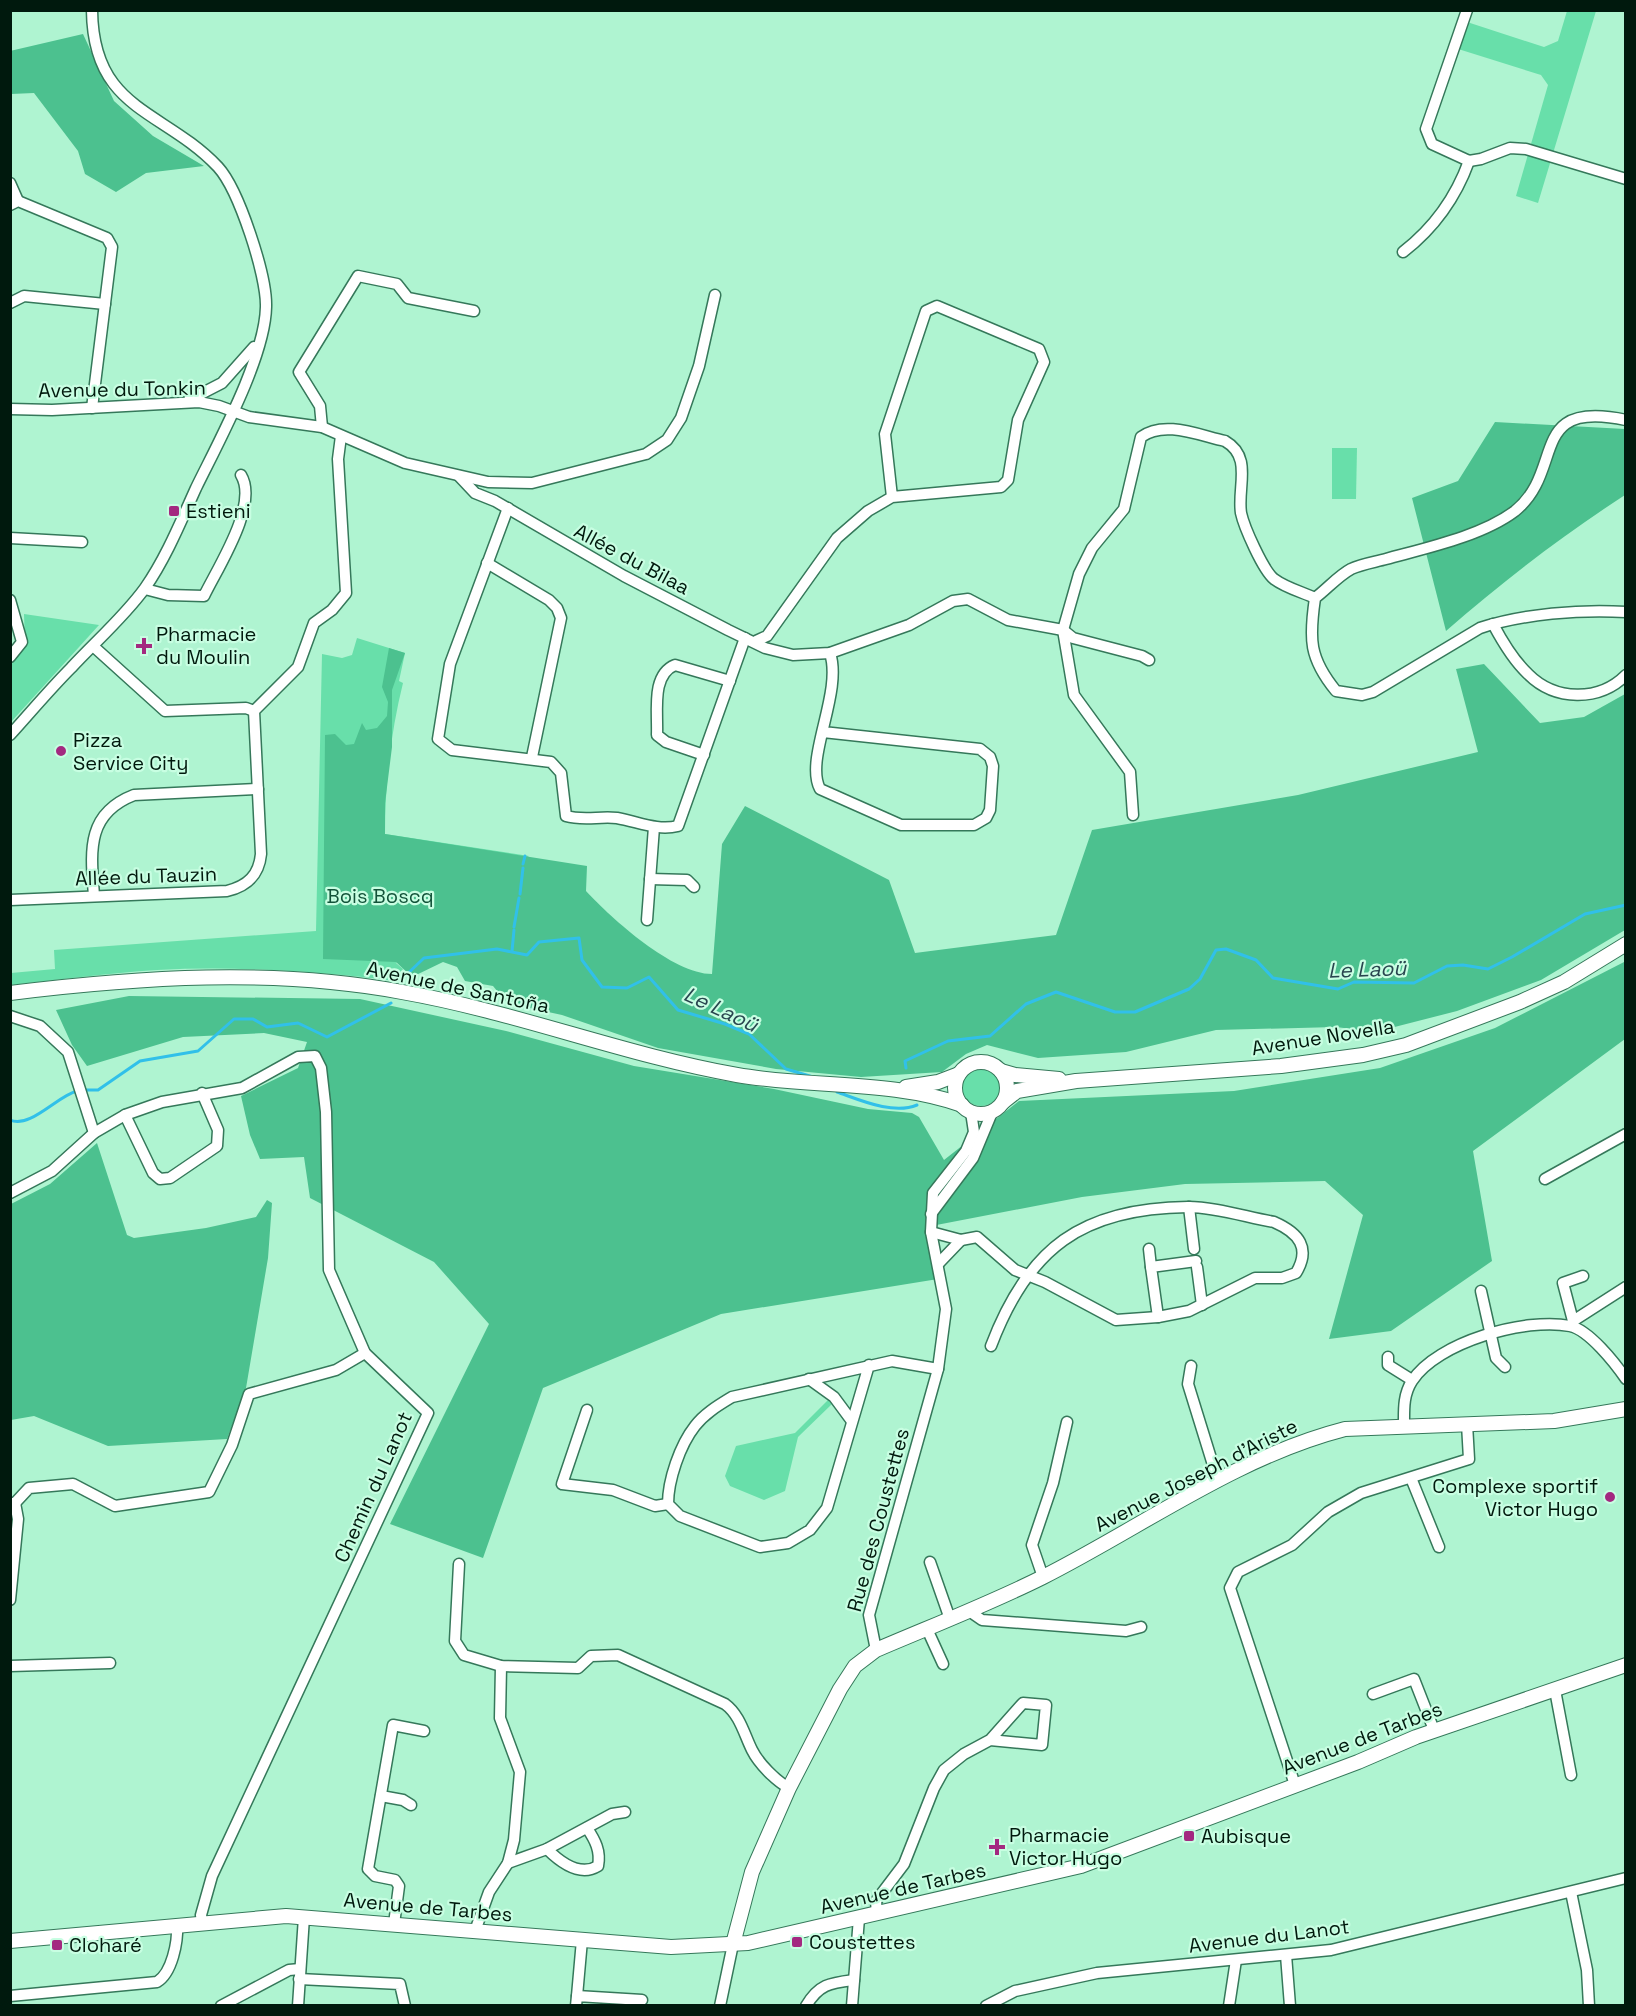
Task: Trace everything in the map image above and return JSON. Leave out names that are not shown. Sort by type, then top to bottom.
[{"type":"street","points":[[10,735],[145,589],[165,555],[233,411],[260,339],[266,309],[262,276],[236,201],[220,170],[200,150],[140,111],[123,96],[110,79],[100,58],[93,30],[92,10]]},
{"type":"street","points":[[1467,10],[1426,129],[1432,144],[1469,161],[1481,159],[1510,147],[1526,149],[1626,179]]},
{"type":"street","points":[[1403,252],[1421,238],[1459,189],[1469,161]]},
{"type":"street","points":[[10,183],[14,203],[107,238],[112,247],[92,408]]},
{"type":"street","points":[[322,427],[320,406],[299,372],[358,276],[397,284],[408,298],[474,311]]},
{"type":"street","name":"Avenue du Tonkin","points":[[10,409],[92,408],[185,402],[219,406],[249,417],[322,427],[405,463],[488,482],[532,483],[646,454],[667,440],[681,418],[699,366],[716,295]]},
{"type":"street","points":[[10,303],[24,296],[105,304]]},
{"type":"street","points":[[507,508],[450,664],[438,739],[452,750],[532,757],[550,762],[561,773],[566,816],[581,820],[616,818],[654,827],[678,826],[692,793],[730,681],[750,640],[767,636],[851,523],[892,496],[1001,487],[1008,480],[1018,420],[1044,362],[1039,350],[937,306],[926,311],[885,434],[892,496]]},
{"type":"street","points":[[185,402],[222,383],[260,339]]},
{"type":"street","points":[[1626,420],[1602,415],[1586,415],[1571,420],[1553,435],[1540,476],[1516,510],[1501,520],[1445,542],[1351,569],[1316,598],[1311,648],[1326,679],[1336,691],[1362,695],[1373,692],[1480,628],[1569,613],[1626,612]]},
{"type":"street","points":[[1133,815],[1130,772],[1074,695],[1063,630],[1079,574],[1092,548],[1124,509],[1141,437],[1158,428],[1225,441],[1233,446],[1241,459],[1243,470],[1241,514],[1265,568],[1272,578],[1316,598]]},
{"type":"street","points":[[94,896],[91,847],[94,831],[111,809],[122,800],[134,795],[258,789],[254,711],[298,667],[314,623],[332,610],[346,593],[338,459],[341,436]]},
{"type":"street","points":[[145,589],[168,595],[204,596],[245,511],[246,483],[240,475]]},
{"type":"street","name":"Allée du Bilaa","points":[[459,476],[475,493],[495,501],[624,576],[765,648],[793,655],[830,653],[909,625],[953,601],[968,599],[1008,620],[1063,630],[1073,638],[1142,656],[1149,660]]},
{"type":"street","points":[[488,482],[487,490],[495,501]]},
{"type":"street","points":[[10,538],[82,542]]},
{"type":"street","points":[[487,563],[549,600],[557,608],[561,618],[532,757]]},
{"type":"street","points":[[10,600],[22,642],[10,657]]},
{"type":"street","points":[[1493,624],[1515,660],[1529,675],[1545,686],[1574,695],[1590,694],[1604,691],[1626,675]]},
{"type":"street","points":[[93,646],[165,711],[246,708],[254,711]]},
{"type":"street","points":[[823,732],[980,749],[990,757],[993,766],[990,810],[986,818],[974,825],[901,825],[820,789],[815,780],[823,732],[835,674],[830,653]]},
{"type":"street","points":[[704,755],[666,742],[657,735],[660,678],[665,669],[675,665],[730,681]]},
{"type":"street","name":"Allée du Tauzin","points":[[10,900],[238,889],[255,875],[261,854],[258,789]]},
{"type":"street","points":[[647,920],[654,827]]},
{"type":"street","points":[[650,879],[687,880],[694,887]]},
{"type":"street","name":"Avenue Novella","points":[[998,1106],[1017,1091],[1076,1081],[1281,1066],[1363,1055],[1406,1045],[1520,1002],[1564,982],[1626,944]]},
{"type":"street","name":"Avenue de Santoña","points":[[10,993],[208,977],[342,984],[402,992],[483,1009],[671,1060],[736,1075],[800,1084],[891,1089],[938,1096],[967,1108]]},
{"type":"street","points":[[10,1016],[40,1026],[60,1042],[68,1052],[94,1133]]},
{"type":"street","name":"Chemin du Lanot","points":[[10,1193],[52,1171],[94,1133],[125,1115],[162,1102],[202,1093],[242,1088],[298,1057],[315,1056],[321,1068],[326,1112],[329,1270],[365,1353],[428,1413],[212,1876],[201,1915],[190,1924]]},
{"type":"street","points":[[931,1214],[973,1158],[998,1106],[1007,1086],[1001,1071],[987,1062],[971,1064],[959,1074],[955,1090],[967,1108],[986,1113],[998,1106]]},
{"type":"street","name":"Avenue Novella","points":[[1001,1071],[1015,1075],[1076,1081]]},
{"type":"street","name":"Avenue de Santoña","points":[[891,1089],[938,1082],[959,1074]]},
{"type":"street","points":[[125,1115],[153,1173],[160,1179],[170,1178],[217,1146],[218,1130],[202,1093]]},
{"type":"street","name":"Rue des Coustettes","points":[[876,1650],[869,1615],[938,1369],[946,1309],[931,1232],[933,1192],[966,1151],[974,1132],[967,1108]]},
{"type":"street","points":[[1545,1179],[1626,1134]]},
{"type":"street","points":[[1189,1207],[1194,1250]]},
{"type":"street","points":[[931,1232],[961,1240],[978,1237],[1015,1270],[1029,1275],[1116,1320],[1158,1317],[1189,1311],[1255,1278],[1282,1278],[1296,1274],[1304,1260],[1302,1244],[1287,1228],[1274,1222],[1189,1207],[1107,1216],[1077,1229],[1053,1247],[1029,1275],[1005,1308],[991,1346]]},
{"type":"street","points":[[938,1264],[961,1240]]},
{"type":"street","points":[[1149,1249],[1158,1317]]},
{"type":"street","points":[[1151,1267],[1196,1264],[1202,1305]]},
{"type":"street","points":[[1583,1276],[1563,1283],[1573,1324],[1602,1349],[1624,1373]]},
{"type":"street","points":[[1404,1425],[1404,1397],[1412,1380],[1442,1354],[1491,1334],[1521,1327],[1573,1324],[1626,1287]]},
{"type":"street","points":[[1481,1291],[1496,1358],[1505,1367]]},
{"type":"street","points":[[10,1600],[18,1519],[13,1503],[29,1488],[73,1484],[115,1506],[209,1492],[232,1445],[249,1394],[336,1370],[365,1353]]},
{"type":"street","points":[[1388,1356],[1388,1365],[1412,1380]]},
{"type":"street","points":[[869,1365],[827,1508],[810,1530],[788,1543],[760,1546],[680,1516],[668,1504],[668,1491],[684,1446],[695,1426],[714,1408],[732,1397],[869,1365],[892,1361],[938,1369]]},
{"type":"street","points":[[1191,1366],[1188,1384],[1218,1481]]},
{"type":"street","points":[[809,1379],[834,1397],[851,1420]]},
{"type":"street","name":"Avenue Joseph d'Ariste","points":[[876,1650],[1043,1577],[1218,1481],[1285,1448],[1315,1437],[1345,1429],[1404,1425],[1554,1421],[1626,1409]]},
{"type":"street","points":[[587,1410],[562,1484],[613,1490],[655,1506],[668,1504]]},
{"type":"street","points":[[1043,1577],[1032,1545],[1053,1483],[1067,1422]]},
{"type":"street","points":[[1295,1785],[1230,1588],[1238,1572],[1292,1545],[1328,1512],[1361,1493],[1469,1459],[1467,1424]]},
{"type":"street","points":[[1411,1478],[1439,1547]]},
{"type":"street","points":[[930,1562],[950,1619]]},
{"type":"street","points":[[459,1564],[456,1641],[458,1649],[464,1655],[501,1666],[578,1668],[591,1656],[618,1655],[726,1704],[734,1711],[753,1753],[782,1784],[789,1788]]},
{"type":"street","points":[[969,1611],[982,1620],[1126,1631],[1141,1627]]},
{"type":"street","points":[[927,1629],[943,1664]]},
{"type":"street","points":[[720,2006],[752,1872],[789,1788],[840,1689],[855,1666],[876,1650]]},
{"type":"street","points":[[10,1666],[110,1663]]},
{"type":"street","name":"Avenue de Tarbes","points":[[10,1941],[286,1916],[693,1948],[733,1944],[860,1918],[1081,1866],[1434,1730],[1626,1665]]},
{"type":"street","points":[[475,1931],[489,1892],[508,1863],[514,1840],[520,1772],[500,1718],[501,1666]]},
{"type":"street","points":[[1373,1694],[1414,1679],[1434,1730]]},
{"type":"street","points":[[1555,1690],[1571,1775]]},
{"type":"street","points":[[877,1914],[876,1901],[904,1864],[934,1788],[944,1770],[964,1754],[990,1740],[1023,1703],[1046,1706],[1042,1745],[990,1740]]},
{"type":"street","points":[[394,1924],[399,1886],[395,1880],[375,1876],[368,1869],[393,1725],[424,1731]]},
{"type":"street","points":[[381,1796],[403,1800],[411,1805]]},
{"type":"street","points":[[508,1863],[547,1849],[612,1814],[625,1812]]},
{"type":"street","points":[[547,1849],[555,1857],[576,1869],[591,1870],[598,1866],[600,1859],[597,1843],[587,1828]]},
{"type":"street","name":"Avenue du Lanot","points":[[991,2004],[1015,1991],[1097,1973],[1331,1950],[1626,1878]]},
{"type":"street","points":[[1571,1892],[1587,1970],[1589,2006]]},
{"type":"street","points":[[298,2006],[304,1917]]},
{"type":"street","points":[[852,2006],[860,1918]]},
{"type":"street","points":[[10,1996],[157,1982],[163,1979],[176,1945],[190,1924]]},
{"type":"street","points":[[582,1940],[577,2001],[642,2000]]},
{"type":"street","points":[[1286,1955],[1290,2006]]},
{"type":"street","points":[[1229,2006],[1236,1960]]},
{"type":"street","points":[[221,2006],[289,1970],[300,1974],[400,1984],[405,2006]]},
{"type":"street","points":[[806,2006],[815,1990],[832,1983],[854,1980]]},
{"type":"green space","points":[[1567,11],[1596,11],[1538,203],[1516,196],[1548,85],[1541,75],[1455,48],[1464,21],[1544,47],[1558,41]]},
{"type":"green space","points":[[83,34],[114,101],[153,136],[204,166],[146,173],[116,192],[85,174],[78,151],[34,93],[11,94],[10,51]]},
{"type":"green space","points":[[1495,422],[1625,429],[1625,495],[1533,560],[1446,631],[1412,498],[1458,481]]},
{"type":"green space","points":[[1332,448],[1357,448],[1356,499],[1332,499]]},
{"type":"green space","points":[[24,614],[99,625],[11,722],[11,665],[25,645]]},
{"type":"green space","name":"Bois Boscq","points":[[357,638],[405,653],[399,681],[403,683],[390,757],[385,834],[529,856],[396,963],[403,969],[395,981],[276,970],[187,969],[120,973],[11,985],[11,973],[55,969],[54,950],[316,931],[322,654],[342,658],[352,655]]},
{"type":"green space","points":[[389,648],[405,653],[392,690],[392,747],[385,803],[385,834],[587,866],[586,891],[597,903],[644,943],[696,972],[712,974],[722,844],[745,806],[889,880],[915,953],[1056,935],[1092,830],[1298,795],[1478,752],[1456,669],[1484,664],[1540,723],[1584,717],[1625,694],[1625,930],[1541,980],[1457,1011],[1375,1032],[1336,1027],[1216,1030],[1126,1052],[1038,1058],[987,1045],[966,1054],[942,1072],[861,1077],[776,1069],[658,1048],[562,1015],[507,1003],[493,986],[465,981],[457,967],[443,962],[412,977],[396,962],[323,959],[325,735],[335,734],[346,745],[354,744],[362,723],[366,730],[377,728],[387,716],[388,702],[382,687]]},
{"type":"green space","points":[[1626,961],[1625,1039],[1473,1151],[1492,1261],[1391,1331],[1329,1339],[1363,1215],[1325,1181],[1185,1184],[1082,1197],[926,1227],[938,1279],[721,1314],[543,1388],[483,1558],[390,1524],[489,1324],[434,1262],[310,1198],[304,1157],[260,1159],[250,1135],[241,1096],[298,1068],[307,1042],[264,1033],[183,1037],[87,1066],[72,1045],[56,1010],[129,996],[360,999],[506,1031],[634,1066],[774,1089],[868,1109],[912,1113],[919,1117],[944,1160],[1019,1101],[1234,1091],[1380,1068],[1495,1028]]},
{"type":"green space","points":[[981,1068],[994,1074],[1000,1087],[994,1100],[981,1106],[968,1100],[962,1087],[968,1074]]},
{"type":"green space","points":[[97,1143],[127,1235],[134,1238],[206,1228],[256,1217],[267,1200],[272,1203],[268,1258],[246,1388],[227,1439],[108,1446],[34,1416],[11,1420],[11,1204],[50,1184]]},
{"type":"green space","points":[[828,1400],[832,1404],[798,1437],[785,1491],[764,1500],[730,1486],[725,1476],[736,1446],[795,1433]]},
{"type":"waterway","points":[[523,864],[525,856]]},
{"type":"waterway","points":[[520,894],[523,868]]},
{"type":"waterway","points":[[514,927],[519,898]]},
{"type":"waterway","name":"Le Laoü","points":[[906,1068],[905,1061],[948,1041],[990,1036],[1026,1004],[1056,992],[1115,1012],[1135,1012],[1189,989],[1200,979],[1216,950],[1226,949],[1256,960],[1273,978],[1338,989],[1354,982],[1414,983],[1447,966],[1463,965],[1488,969],[1585,914],[1626,905]]},
{"type":"waterway","points":[[512,951],[514,930]]},
{"type":"waterway","name":"Le Laoü","points":[[404,977],[424,958],[497,949],[527,955],[539,942],[579,938],[582,960],[602,987],[627,988],[649,977],[678,1010],[749,1034],[786,1069],[813,1077]]},
{"type":"waterway","name":"Le Laoü","points":[[84,1090],[98,1090],[140,1061],[198,1051],[234,1019],[253,1019],[267,1027],[298,1023],[327,1037],[391,1003]]},
{"type":"waterway","name":"Le Laoü","points":[[10,1120],[18,1122],[26,1120],[77,1091]]},
{"type":"waterway","name":"Le Laoü","points":[[837,1092],[887,1107],[908,1108],[917,1105]]},
{"type":"place","name":"Estieni","points":[[174,511]]},
{"type":"place","name":"Pharmacie du Moulin","points":[[144,646]]},
{"type":"place","name":"Pizza Service City","points":[[61,751]]},
{"type":"place","name":"Complexe sportif Victor Hugo","points":[[1610,1497]]},
{"type":"place","name":"Aubisque","points":[[1189,1836]]},
{"type":"place","name":"Pharmacie Victor Hugo","points":[[997,1847]]},
{"type":"place","name":"Coustettes","points":[[797,1942]]},
{"type":"place","name":"Cloharé","points":[[57,1945]]}]
